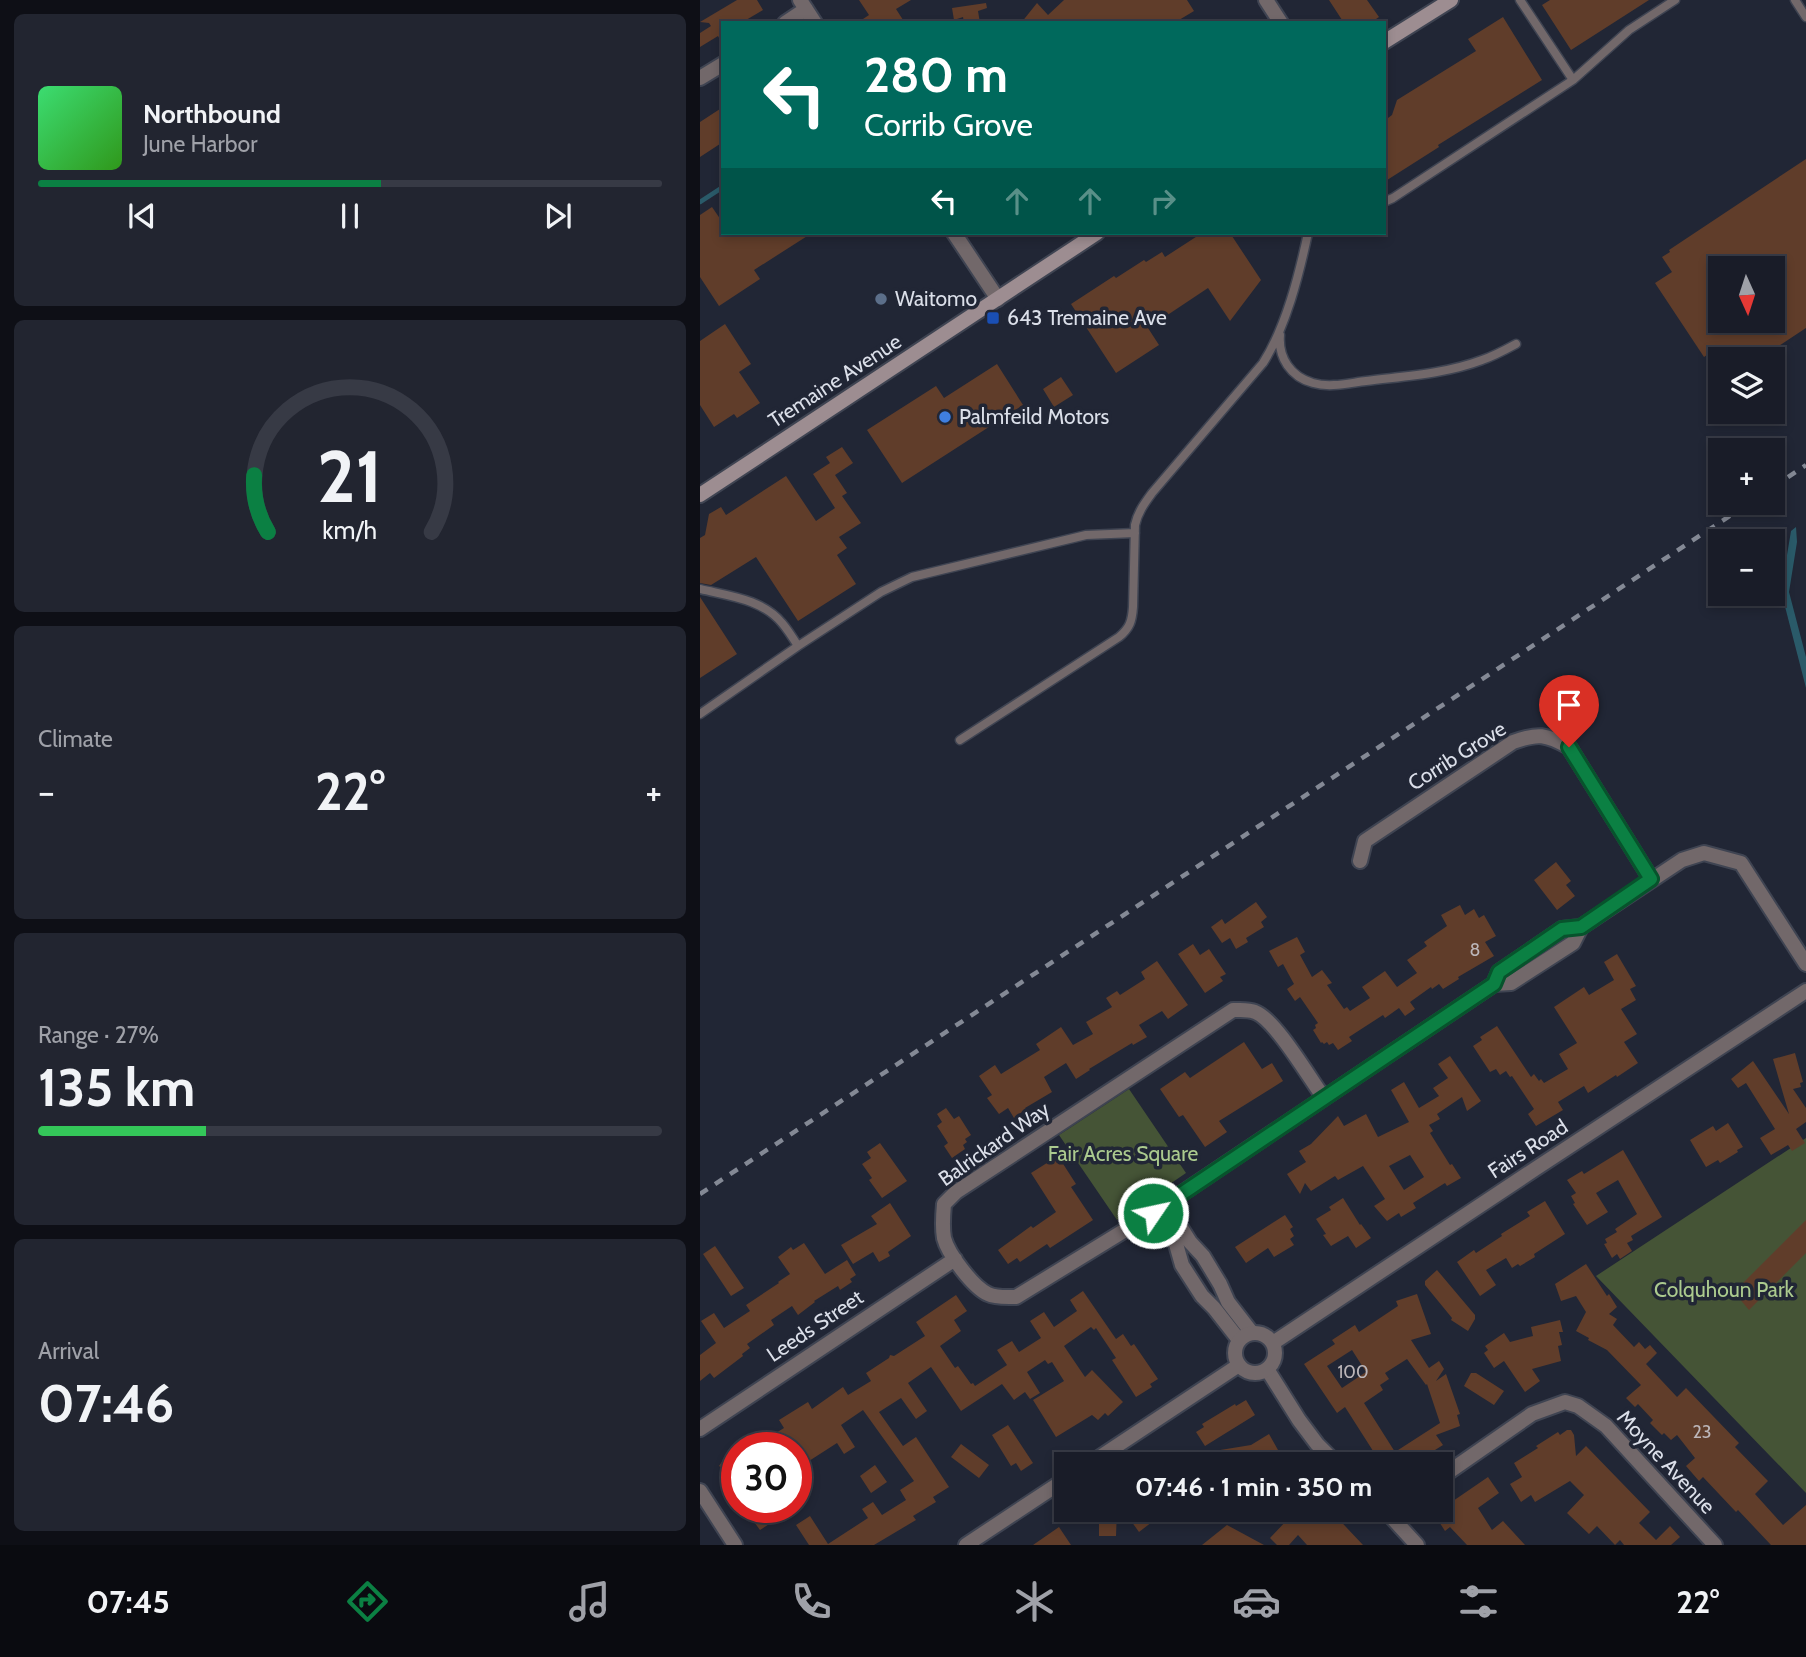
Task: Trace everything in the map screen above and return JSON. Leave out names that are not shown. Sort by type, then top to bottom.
[{"type":"main road","points":[[1386,41],[1451,0]]},
{"type":"main road","name":"Tremaine Avenue","points":[[700,495],[1094,235]]},
{"type":"street","points":[[1266,0],[1281,21]]},
{"type":"street","points":[[787,21],[803,4],[814,21]]},
{"type":"street","points":[[700,79],[721,65]]},
{"type":"street","points":[[955,235],[998,299]]},
{"type":"street","name":"Corrib Grove","points":[[1360,861],[1365,841],[1513,742],[1533,735],[1552,737],[1569,747],[1651,879]]},
{"type":"street","name":"Balrickard Way","points":[[1324,1098],[1273,1024],[1257,1012],[1233,1010],[956,1192],[944,1205],[944,1239],[971,1280],[987,1294],[1016,1297],[1160,1208],[1494,984],[1499,972],[1562,929],[1581,927],[1682,860],[1704,853],[1741,863],[1806,964]]},
{"type":"street","name":"Fairs Road","points":[[1273,1343],[1806,991]]},
{"type":"street","points":[[1160,1208],[1203,1256],[1246,1336]]},
{"type":"street","points":[[1160,1208],[1182,1265],[1202,1296],[1246,1336]]},
{"type":"street","name":"Leeds Street","points":[[700,1429],[955,1258]]},
{"type":"street","points":[[1265,1334],[1273,1343],[1275,1357],[1267,1369],[1256,1373],[1239,1366],[1235,1350],[1246,1336],[1265,1334]]},
{"type":"street","points":[[1108,1452],[1239,1366]]},
{"type":"street","points":[[1267,1369],[1299,1420],[1325,1452]]},
{"type":"street","name":"Moyne Avenue","points":[[1453,1469],[1532,1414],[1565,1402],[1578,1406],[1606,1426],[1715,1545]]},
{"type":"street","points":[[966,1545],[1054,1487]]},
{"type":"street","points":[[700,1491],[735,1545]]},
{"type":"street","points":[[1397,1522],[1414,1544]]},
{"type":"lane","points":[[1520,0],[1573,80]]},
{"type":"lane","points":[[1386,201],[1573,80],[1629,30],[1675,0]]},
{"type":"lane","points":[[1795,0],[1806,17]]},
{"type":"lane","points":[[960,740],[1128,628],[1132,621],[1136,517],[1263,363],[1281,330],[1307,235]]},
{"type":"lane","points":[[1281,330],[1280,349],[1285,363],[1305,380],[1324,385],[1438,372],[1483,360],[1516,344]]},
{"type":"lane","points":[[700,714],[798,646],[881,592],[912,576],[1086,535],[1135,533]]},
{"type":"lane","points":[[700,589],[762,606],[783,623],[798,646]]},
{"type":"green space","name":"Fair Acres Square","points":[[1129,1089],[1186,1173],[1117,1220],[1059,1135]]},
{"type":"green space","name":"Colquhoun Park","points":[[1806,1138],[1806,1493],[1596,1276]]},
{"type":"water","points":[[1796,527],[1797,542],[1789,592],[1806,657],[1806,688],[1785,606],[1785,567],[1791,531]]},
{"type":"building","points":[[737,0],[757,0],[763,10],[744,21],[721,21],[721,41],[718,36],[700,47],[700,33],[711,26],[709,23],[700,22]]},
{"type":"building","points":[[859,0],[911,0],[896,9],[904,21],[860,21],[869,15]]},
{"type":"building","points":[[1064,0],[1187,0],[1194,11],[1177,21],[1023,21],[1037,3],[1048,15]]},
{"type":"building","points":[[1329,0],[1367,0],[1379,17],[1373,21],[1343,21]]},
{"type":"building","points":[[1550,0],[1649,0],[1571,50],[1542,5]]},
{"type":"building","points":[[986,3],[987,8],[978,11],[980,21],[964,21],[963,17],[954,20],[952,8]]},
{"type":"building","points":[[1503,17],[1542,80],[1386,181],[1386,120],[1392,115],[1397,100],[1476,51],[1468,39]]},
{"type":"building","points":[[721,108],[721,143],[700,157],[700,122]]},
{"type":"building","points":[[1806,159],[1806,328],[1777,347],[1708,347],[1708,354],[1704,357],[1655,283],[1672,272],[1662,257],[1670,252],[1669,250]]},
{"type":"building","points":[[712,207],[721,220],[721,235],[809,235],[754,270],[760,279],[719,306],[700,277],[700,215]]},
{"type":"building","points":[[1199,235],[1231,235],[1261,280],[1230,321],[1208,288],[1148,328],[1159,345],[1116,373],[1071,304],[1144,260],[1146,262],[1162,252],[1165,257]]},
{"type":"building","points":[[725,324],[751,364],[739,372],[760,403],[737,418],[734,414],[714,427],[700,405],[700,341]]},
{"type":"building","name":"Palmfeild Motors","points":[[997,364],[1023,405],[902,483],[867,430],[936,386],[944,398]]},
{"type":"building","points":[[1061,377],[1073,395],[1054,407],[1043,389]]},
{"type":"building","points":[[842,447],[853,463],[835,475],[847,493],[842,496],[861,523],[839,537],[847,548],[837,555],[856,584],[798,621],[756,557],[711,585],[700,583],[700,538],[705,535],[709,514],[721,507],[726,515],[786,476],[816,521],[835,508],[813,474],[830,463],[826,457]]},
{"type":"building","points":[[700,597],[737,654],[700,678]]},
{"type":"building","points":[[1556,862],[1571,881],[1566,885],[1575,896],[1557,910],[1534,880]]},
{"type":"building","points":[[1256,902],[1267,917],[1261,922],[1264,927],[1246,938],[1248,942],[1236,949],[1230,938],[1222,943],[1211,927],[1222,919],[1225,924]]},
{"type":"building","points":[[1460,905],[1465,915],[1474,909],[1479,918],[1484,915],[1496,936],[1485,942],[1494,956],[1443,989],[1439,984],[1432,989],[1431,987],[1410,1002],[1415,1009],[1405,1016],[1399,1008],[1385,1018],[1383,1015],[1349,1037],[1352,1041],[1338,1050],[1333,1043],[1321,1043],[1313,1030],[1318,1023],[1300,997],[1295,1001],[1287,989],[1294,984],[1283,964],[1278,967],[1269,951],[1297,937],[1305,952],[1300,955],[1312,977],[1322,970],[1332,983],[1327,985],[1344,1009],[1347,1007],[1350,1011],[1370,998],[1362,987],[1385,971],[1397,987],[1417,973],[1407,960],[1427,946],[1424,942],[1447,926],[1441,915]]},
{"type":"building","points":[[1193,944],[1200,955],[1209,949],[1226,974],[1220,977],[1223,981],[1205,993],[1178,954]]},
{"type":"building","points":[[1617,954],[1636,986],[1630,989],[1636,1000],[1621,1009],[1637,1034],[1624,1042],[1638,1063],[1588,1093],[1584,1086],[1558,1102],[1563,1110],[1536,1126],[1528,1114],[1534,1109],[1512,1076],[1506,1071],[1500,1075],[1496,1069],[1490,1072],[1473,1046],[1482,1040],[1480,1037],[1497,1026],[1531,1077],[1534,1074],[1544,1083],[1568,1069],[1559,1054],[1577,1043],[1554,1007],[1584,987],[1589,995],[1614,980],[1604,962]]},
{"type":"building","points":[[1157,961],[1188,1005],[1168,1019],[1162,1011],[1139,1025],[1147,1037],[1133,1045],[1132,1043],[1076,1079],[1066,1063],[1044,1077],[1052,1092],[1014,1118],[1008,1108],[999,1114],[987,1098],[992,1095],[979,1076],[995,1065],[1001,1074],[1040,1050],[1036,1044],[1061,1027],[1073,1045],[1093,1034],[1086,1022],[1112,1007],[1106,998],[1117,991],[1120,995],[1145,979],[1141,972]]},
{"type":"building","points":[[1244,1042],[1262,1069],[1272,1063],[1283,1081],[1219,1121],[1227,1132],[1205,1147],[1183,1115],[1179,1117],[1160,1089],[1185,1072],[1190,1078]]},
{"type":"building","points":[[1795,1053],[1803,1082],[1800,1083],[1801,1087],[1793,1089],[1806,1108],[1806,1122],[1796,1129],[1805,1143],[1792,1151],[1788,1145],[1771,1155],[1760,1138],[1775,1129],[1746,1083],[1738,1088],[1731,1079],[1753,1061],[1789,1114],[1773,1059]]},
{"type":"building","points":[[1450,1056],[1481,1101],[1467,1111],[1462,1097],[1437,1114],[1440,1119],[1429,1125],[1433,1131],[1430,1133],[1461,1178],[1447,1186],[1445,1183],[1413,1203],[1416,1208],[1401,1217],[1399,1213],[1387,1221],[1374,1206],[1385,1199],[1363,1166],[1338,1180],[1335,1176],[1311,1191],[1305,1183],[1300,1194],[1287,1174],[1306,1162],[1299,1151],[1311,1144],[1338,1116],[1344,1126],[1366,1114],[1378,1137],[1409,1122],[1391,1090],[1404,1082],[1419,1108],[1439,1096],[1433,1088],[1448,1078],[1438,1064]],"holes":[[[1410,1155],[1424,1177],[1404,1190],[1389,1166]]]},
{"type":"building","points":[[946,1108],[954,1119],[959,1116],[971,1135],[965,1139],[965,1149],[952,1158],[944,1146],[948,1143],[937,1126],[942,1122],[937,1114]]},
{"type":"building","points":[[1728,1123],[1743,1147],[1720,1163],[1718,1160],[1706,1167],[1690,1140],[1713,1126],[1716,1131]]},
{"type":"building","points":[[880,1143],[907,1181],[882,1198],[862,1164],[871,1158],[867,1152]]},
{"type":"building","points":[[1623,1150],[1662,1217],[1631,1236],[1633,1240],[1627,1243],[1632,1251],[1620,1259],[1617,1254],[1612,1258],[1604,1244],[1607,1243],[1605,1239],[1637,1214],[1618,1180],[1596,1193],[1608,1212],[1587,1225],[1573,1204],[1575,1203],[1571,1196],[1576,1193],[1567,1180],[1582,1171],[1584,1174]]},
{"type":"building","points":[[1058,1156],[1076,1184],[1071,1187],[1093,1220],[1050,1248],[1047,1244],[1020,1262],[1017,1258],[1008,1264],[998,1250],[1056,1212],[1031,1173]]},
{"type":"building","points":[[1343,1198],[1371,1238],[1356,1248],[1348,1236],[1331,1246],[1316,1219],[1331,1210],[1329,1207]]},
{"type":"building","points":[[1545,1201],[1565,1234],[1520,1266],[1518,1264],[1512,1268],[1506,1258],[1486,1270],[1496,1285],[1480,1296],[1457,1262],[1502,1236],[1501,1234],[1530,1216],[1527,1212]]},
{"type":"building","points":[[890,1203],[911,1236],[888,1252],[890,1256],[879,1262],[873,1252],[853,1264],[841,1245],[877,1224],[871,1216]]},
{"type":"building","points":[[1285,1215],[1293,1227],[1290,1229],[1294,1236],[1290,1239],[1294,1245],[1274,1257],[1268,1248],[1246,1263],[1235,1247]]},
{"type":"building","points":[[1806,1220],[1806,1253],[1749,1310],[1734,1292]]},
{"type":"building","points":[[804,1243],[825,1274],[847,1260],[856,1275],[850,1279],[852,1282],[840,1290],[838,1286],[798,1315],[792,1306],[771,1320],[774,1325],[747,1344],[750,1348],[743,1356],[714,1378],[710,1373],[700,1381],[700,1355],[716,1343],[701,1321],[714,1313],[724,1328],[750,1311],[746,1305],[790,1274],[778,1257],[791,1247],[793,1250]]},
{"type":"building","points":[[715,1246],[744,1288],[731,1296],[703,1254]]},
{"type":"building","points":[[1586,1264],[1617,1307],[1609,1314],[1617,1319],[1613,1325],[1634,1347],[1639,1342],[1645,1349],[1650,1345],[1657,1353],[1646,1364],[1677,1397],[1686,1388],[1739,1443],[1735,1447],[1768,1481],[1755,1494],[1783,1525],[1806,1505],[1806,1545],[1771,1545],[1703,1477],[1699,1481],[1686,1466],[1695,1458],[1677,1435],[1671,1440],[1664,1433],[1662,1435],[1650,1423],[1653,1420],[1638,1404],[1635,1407],[1626,1398],[1641,1385],[1607,1350],[1576,1331],[1586,1312],[1576,1296],[1561,1301],[1555,1284]]},
{"type":"building","points":[[1437,1270],[1475,1315],[1468,1331],[1451,1320],[1425,1285],[1425,1281]]},
{"type":"building","points":[[1083,1291],[1116,1339],[1123,1334],[1131,1346],[1134,1344],[1158,1379],[1150,1384],[1152,1387],[1136,1397],[1112,1360],[1116,1358],[1096,1328],[1094,1330],[1091,1327],[1064,1346],[1085,1377],[1092,1370],[1123,1402],[1108,1416],[1105,1413],[1098,1420],[1092,1415],[1056,1437],[1033,1400],[1064,1381],[1052,1362],[1048,1364],[1045,1360],[1027,1372],[1040,1393],[1030,1399],[1025,1392],[1014,1400],[1002,1384],[961,1411],[931,1367],[908,1383],[927,1411],[916,1419],[901,1398],[879,1412],[903,1446],[916,1437],[949,1487],[933,1497],[936,1502],[913,1516],[916,1520],[874,1545],[809,1545],[796,1525],[799,1523],[812,1523],[812,1519],[828,1544],[868,1518],[862,1509],[873,1502],[882,1515],[906,1500],[900,1490],[914,1481],[863,1410],[841,1425],[855,1447],[844,1454],[837,1443],[812,1459],[812,1432],[777,1432],[784,1428],[779,1420],[808,1402],[812,1409],[843,1387],[848,1395],[871,1381],[866,1373],[890,1355],[894,1356],[925,1336],[916,1322],[956,1295],[967,1311],[954,1320],[961,1331],[940,1346],[955,1368],[958,1366],[975,1386],[1007,1365],[997,1350],[1012,1341],[1019,1352],[1041,1338],[1030,1321],[1044,1312],[1054,1327],[1077,1311],[1070,1300]]},
{"type":"building","points":[[1417,1294],[1431,1334],[1411,1340],[1429,1368],[1439,1361],[1444,1369],[1436,1381],[1446,1374],[1460,1414],[1457,1415],[1460,1426],[1436,1435],[1443,1445],[1432,1452],[1395,1452],[1374,1452],[1345,1407],[1337,1413],[1304,1364],[1335,1344],[1332,1340],[1355,1325],[1359,1332],[1398,1306],[1396,1301]],"holes":[[[1352,1350],[1366,1372],[1342,1388],[1327,1366]],[[1407,1359],[1427,1384],[1440,1423],[1395,1452],[1364,1403],[1383,1390],[1380,1385],[1389,1379],[1385,1373]]]},
{"type":"building","points":[[1560,1320],[1563,1332],[1559,1332],[1562,1345],[1558,1346],[1561,1361],[1532,1369],[1540,1381],[1525,1392],[1504,1361],[1494,1368],[1484,1353],[1488,1350],[1485,1346],[1504,1333],[1510,1342],[1533,1336],[1531,1327]]},
{"type":"building","points":[[1471,1373],[1476,1373],[1504,1391],[1494,1405],[1464,1386]]},
{"type":"building","points":[[1246,1400],[1255,1415],[1205,1446],[1196,1432],[1204,1427],[1202,1424]]},
{"type":"building","points":[[1008,1425],[1033,1463],[1021,1471],[1016,1463],[1011,1466],[992,1435]]},
{"type":"building","points":[[1571,1430],[1574,1435],[1576,1456],[1586,1446],[1650,1512],[1639,1523],[1656,1540],[1670,1526],[1680,1537],[1671,1545],[1624,1545],[1620,1540],[1615,1545],[1597,1526],[1589,1534],[1567,1513],[1584,1495],[1570,1481],[1535,1502],[1531,1495],[1521,1502],[1510,1484],[1522,1477],[1514,1463],[1558,1432],[1560,1435]]},
{"type":"building","points":[[1269,1434],[1278,1450],[1208,1452],[1251,1445]]},
{"type":"building","points":[[961,1444],[989,1465],[979,1478],[951,1457]]},
{"type":"building","points":[[875,1465],[887,1482],[871,1493],[860,1476]]},
{"type":"building","points":[[1488,1477],[1499,1493],[1478,1508],[1492,1530],[1503,1521],[1525,1545],[1467,1545],[1450,1527],[1445,1531],[1439,1522],[1453,1522],[1453,1501]]},
{"type":"building","points":[[1099,1522],[1117,1522],[1116,1536],[1099,1536]]},
{"type":"building","points":[[1132,1522],[1152,1522],[1139,1532]]},
{"type":"building","points":[[1285,1522],[1341,1522],[1363,1545],[1307,1545],[1298,1535],[1289,1545],[1277,1545],[1270,1538]]},
{"type":"building","points":[[755,1523],[771,1523],[760,1530]]},
{"type":"building","points":[[1227,1525],[1264,1545],[1202,1545]]},
{"type":"building","points":[[1059,1527],[1071,1545],[1033,1545]]},
{"type":"waterway","points":[[700,202],[721,188]]},
{"type":"railway","points":[[1785,479],[1806,465]]},
{"type":"railway","points":[[700,1194],[1731,515]]},
{"type":"place","name":"Waitomo","points":[[881,299]]},
{"type":"place","name":"643 Tremaine Ave","points":[[993,318]]},
{"type":"place","name":"Palmfeild Motors","points":[[945,417]]},
{"type":"route","points":[[1153,1213],[1494,984],[1499,972],[1562,929],[1581,927],[1651,879],[1569,747]]}]
